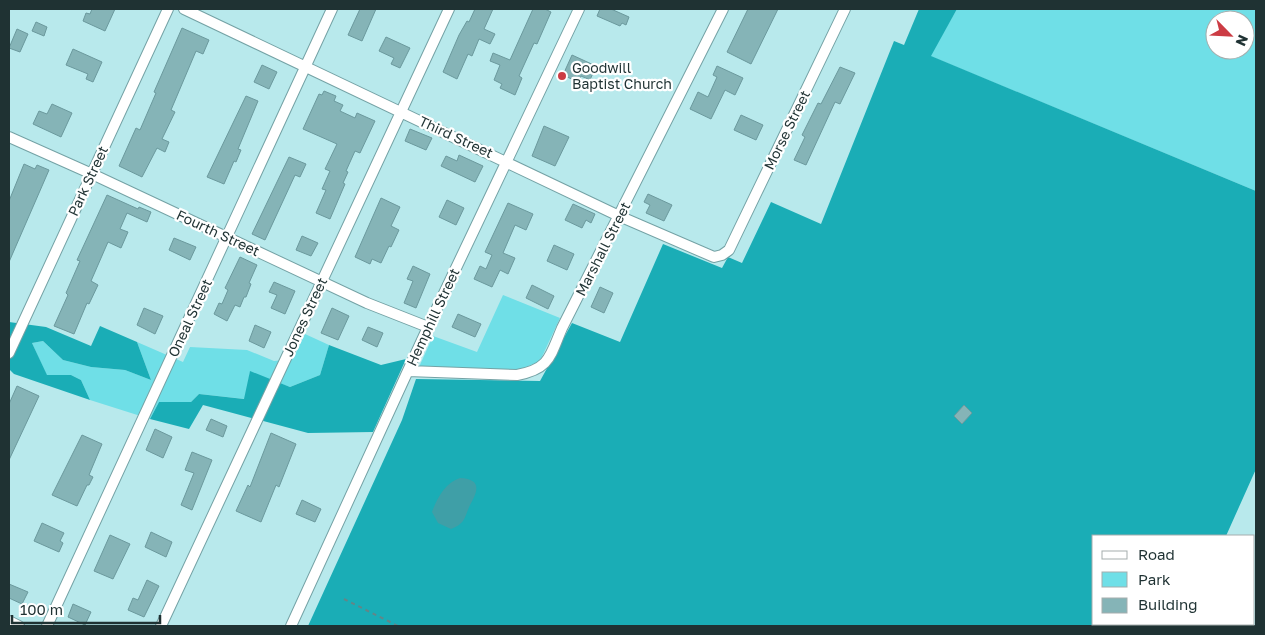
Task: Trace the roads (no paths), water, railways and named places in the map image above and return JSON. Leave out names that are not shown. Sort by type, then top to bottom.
[{"type":"street","name":"Park Street","points":[[9,353],[168,9]]},
{"type":"street","name":"Third Street","points":[[184,9],[507,161],[619,216],[708,256],[719,256],[729,250]]},
{"type":"street","name":"Oneal Street","points":[[47,626],[332,9]]},
{"type":"street","name":"Jones Street","points":[[162,626],[449,9]]},
{"type":"street","name":"Hemphill Street","points":[[291,626],[428,327],[579,9]]},
{"type":"street","name":"Marshall Street","points":[[408,371],[517,375],[528,373],[544,365],[549,359],[562,328],[723,9]]},
{"type":"street","name":"Morse Street","points":[[729,250],[844,9]]},
{"type":"street","name":"Fourth Street","points":[[9,137],[322,281],[367,304],[428,327]]},
{"type":"street","points":[[9,621],[19,626]]},
{"type":"place","name":"Goodwill Baptist Church","points":[[562,76]]}]
